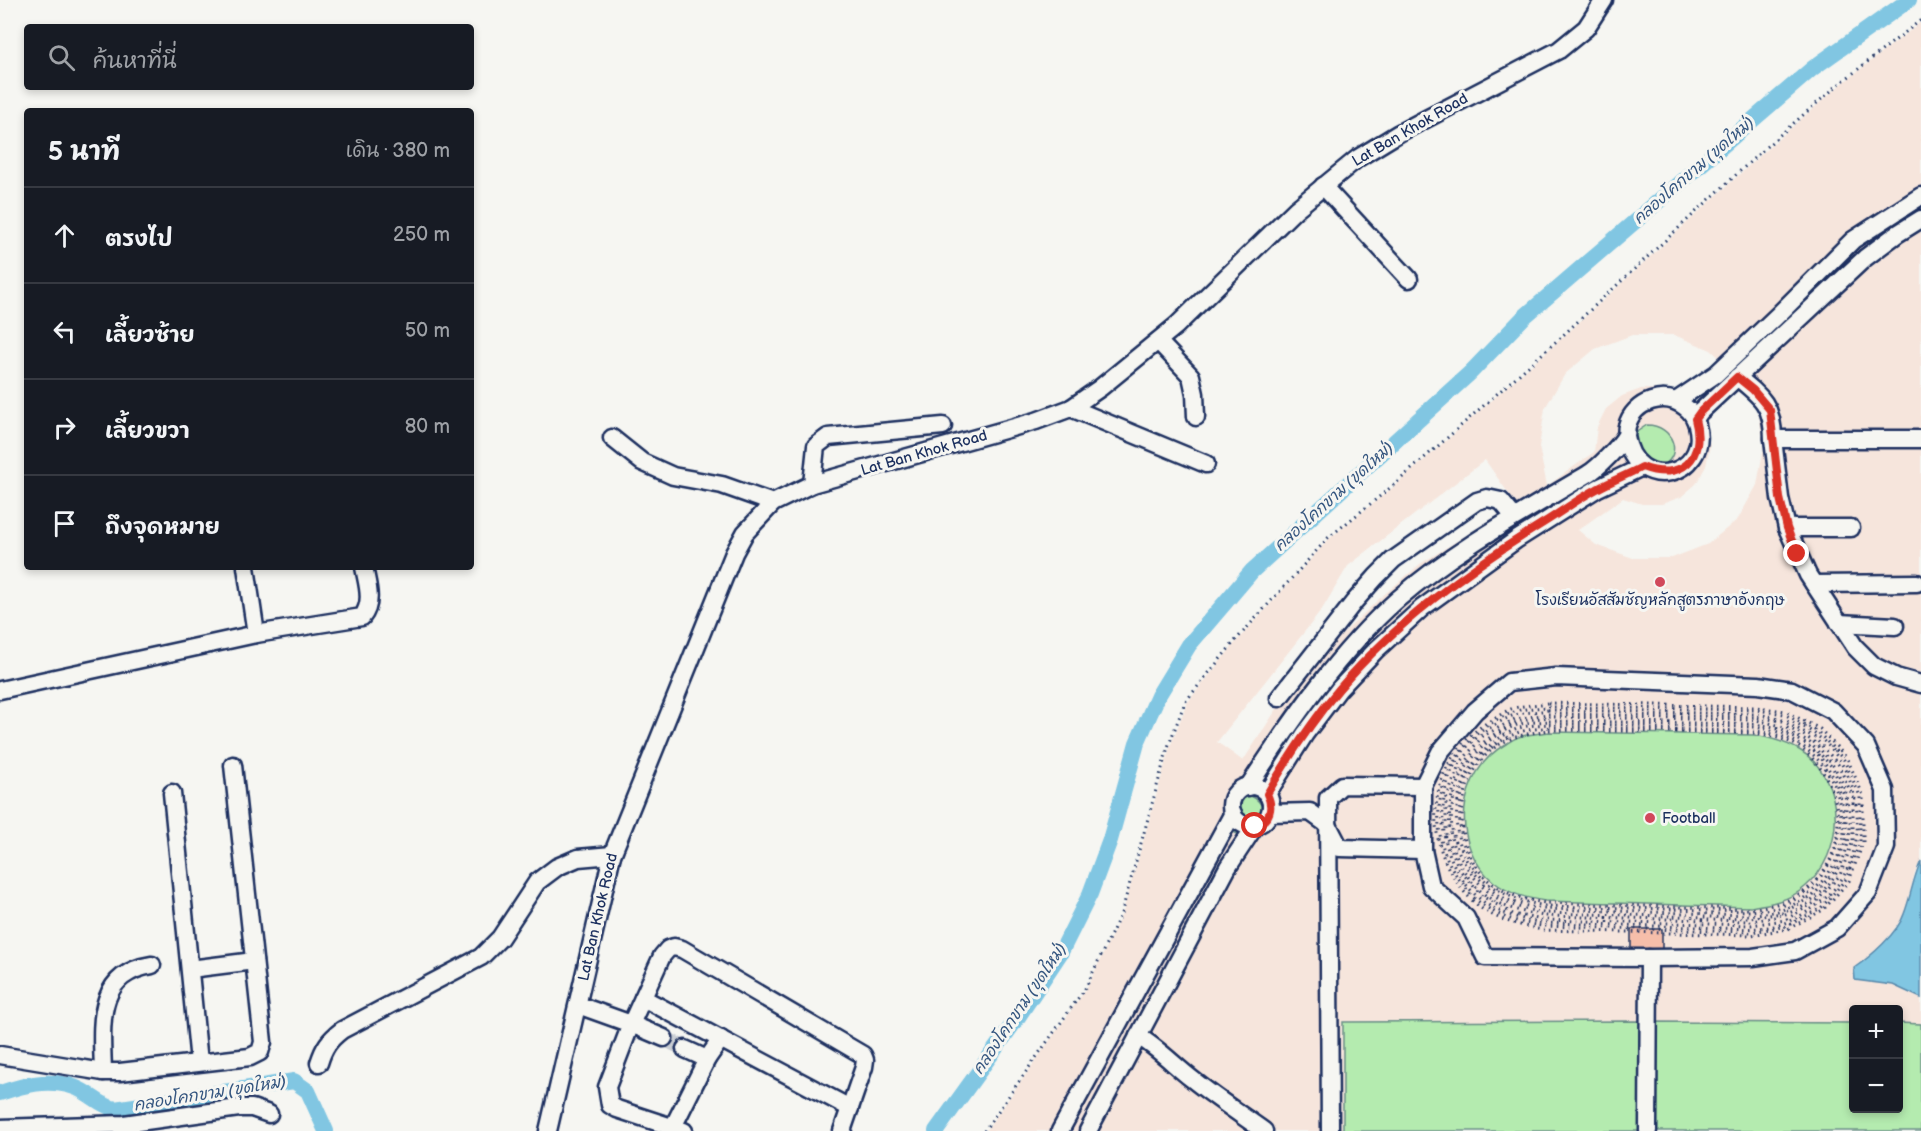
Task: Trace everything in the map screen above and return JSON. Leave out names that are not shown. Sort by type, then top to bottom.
[{"type":"street","name":"Lat Ban Khok Road","points":[[548,1131],[612,855],[734,553],[745,533],[773,503],[812,484],[1036,422],[1071,408],[1100,388],[1176,326],[1323,186],[1358,158],[1399,133],[1559,51],[1586,28],[1604,0]]},
{"type":"street","points":[[1323,186],[1409,279]]},
{"type":"street","points":[[1676,401],[1716,374],[1780,314],[1853,240],[1921,197]]},
{"type":"street","points":[[1695,419],[1865,258],[1921,219]]},
{"type":"street","points":[[1158,341],[1191,376],[1196,417]]},
{"type":"street","points":[[1737,377],[1753,390],[1770,410],[1780,498],[1787,528],[1797,554],[1814,584],[1855,647],[1874,666],[1896,677],[1921,684]]},
{"type":"street","points":[[1653,400],[1676,401],[1688,408],[1695,419],[1700,435],[1697,451],[1687,464],[1673,472],[1657,473],[1642,467],[1627,448],[1628,424],[1633,413],[1642,405],[1653,400]]},
{"type":"street","points":[[1071,408],[1206,464]]},
{"type":"street","points":[[812,484],[816,446],[828,437],[943,426]]},
{"type":"street","points":[[1255,826],[1242,824],[1233,813],[1231,806],[1236,794],[1248,787],[1287,728],[1359,637],[1398,600],[1443,563],[1514,517],[1592,472],[1626,435]]},
{"type":"street","points":[[612,438],[642,462],[673,476],[722,484],[773,503]]},
{"type":"street","points":[[1773,439],[1921,439]]},
{"type":"street","points":[[1088,1131],[1228,867],[1255,826],[1267,819],[1269,802],[1305,734],[1339,689],[1376,650],[1422,608],[1516,540],[1598,488],[1642,467]]},
{"type":"street","points":[[1279,698],[1354,602],[1393,560],[1477,501],[1487,498],[1501,501],[1514,517]]},
{"type":"street","points":[[1787,528],[1851,528]]},
{"type":"street","points":[[246,570],[256,634]]},
{"type":"street","points":[[0,690],[256,634],[362,616],[368,609],[369,598],[364,570]]},
{"type":"street","points":[[1814,584],[1917,583]]},
{"type":"street","points":[[1839,623],[1894,626]]},
{"type":"street","points":[[1323,644],[1340,660]]},
{"type":"street","points":[[1556,677],[1758,684],[1792,690],[1833,711],[1866,746],[1885,790],[1886,847],[1868,892],[1837,928],[1795,951],[1753,957],[1485,957],[1466,918],[1431,886],[1423,850],[1423,786],[1440,752],[1475,711],[1509,682],[1556,677]]},
{"type":"street","points":[[0,1055],[103,1072],[120,1072],[250,1057],[260,1052],[263,1042],[233,765]]},
{"type":"street","points":[[1310,812],[1342,786],[1423,786]]},
{"type":"street","points":[[1248,787],[1256,787],[1269,802],[1292,812],[1310,812],[1328,825],[1340,848],[1423,850]]},
{"type":"street","points":[[172,793],[199,1062]]},
{"type":"street","points":[[1328,798],[1330,1131]]},
{"type":"street","points":[[1060,1131],[1233,813]]},
{"type":"street","points":[[320,1063],[328,1041],[342,1030],[481,957],[500,938],[537,882],[557,867],[578,858],[612,855]]},
{"type":"street","points":[[721,1039],[708,1059],[679,1129],[610,1105],[607,1087],[631,1024],[662,956],[668,949],[674,947],[682,949],[863,1054],[864,1067],[842,1131]]},
{"type":"street","points":[[1648,1131],[1649,958]]},
{"type":"street","points":[[190,969],[254,961]]},
{"type":"street","points":[[103,1072],[101,1024],[111,987],[121,976],[136,967],[152,965]]},
{"type":"street","points":[[643,998],[850,1108]]},
{"type":"street","points":[[578,1005],[664,1038]]},
{"type":"street","points":[[1138,1035],[1157,1048],[1190,1078],[1264,1131]]},
{"type":"street","points":[[685,1049],[708,1059]]},
{"type":"street","points":[[1079,1098],[1099,1110]]},
{"type":"street","points":[[0,1128],[124,1124],[239,1108],[252,1108],[269,1114]]},
{"type":"path","points":[[1755,720],[1548,707],[1513,712],[1479,730],[1454,759],[1439,798],[1440,837],[1453,873],[1478,902],[1511,921],[1542,926],[1751,932],[1787,926],[1821,908],[1846,879],[1860,842],[1860,796],[1844,760],[1818,732],[1784,714],[1755,720],[1549,727],[1519,732],[1492,747],[1472,770],[1460,802],[1460,833],[1471,862],[1491,886],[1518,901],[1545,906],[1750,911],[1780,907],[1808,891],[1828,868],[1840,839],[1839,800],[1827,771],[1806,748],[1755,720],[1549,721],[1517,725],[1488,741],[1466,766],[1453,801],[1453,834],[1465,866],[1487,891],[1515,907],[1544,913],[1750,918],[1782,913],[1812,897],[1834,872],[1846,840],[1846,799],[1833,768],[1810,743],[1780,728],[1755,720],[1548,714],[1515,719],[1484,736],[1460,763],[1446,800],[1446,836],[1459,869],[1482,896],[1513,914],[1543,920],[1751,925],[1785,920],[1816,902],[1840,875],[1853,841],[1853,797],[1838,764],[1814,737],[1782,721],[1755,720]]},
{"type":"shaded area","name":"โรงเรียนอัสสัมชัญหลักสูตรภาษาอังกฤษ","points":[[1921,22],[1921,861],[1915,872],[1904,917],[1876,952],[1854,969],[1855,980],[1893,985],[1921,998],[1921,1024],[1903,1023],[1903,1005],[1849,1005],[1849,1023],[1653,1022],[1640,1131],[1640,1022],[1343,1022],[1343,1131],[986,1131],[1087,988],[1123,912],[1170,747],[1187,703],[1236,642],[1329,539],[1396,485],[1561,339],[1767,149],[1839,86]],"holes":[[[1632,335],[1674,335],[1711,350],[1740,377],[1758,411],[1764,446],[1757,485],[1738,519],[1708,544],[1672,558],[1633,558],[1596,545],[1578,530],[1623,498],[1642,504],[1662,504],[1681,497],[1696,484],[1706,466],[1710,446],[1707,428],[1697,410],[1682,397],[1663,389],[1641,389],[1622,396],[1606,409],[1597,427],[1594,452],[1547,486],[1539,447],[1545,408],[1565,374],[1595,349]],[[1485,460],[1516,504],[1420,564],[1380,598],[1326,650],[1282,701],[1243,761],[1217,742],[1321,611],[1348,566]],[[1550,732],[1754,735],[1776,739],[1824,865],[1805,888],[1779,902],[1750,907],[1545,901],[1519,897],[1494,882],[1475,860],[1465,832]]]},
{"type":"green space","points":[[1647,425],[1663,430],[1672,441],[1673,455],[1661,466],[1648,468],[1631,439],[1635,433]]},
{"type":"green space","name":"Football","points":[[1550,732],[1754,735],[1790,745],[1816,764],[1827,780],[1833,799],[1835,818],[1828,856],[1818,873],[1799,892],[1779,901],[1750,907],[1545,901],[1512,892],[1494,882],[1480,867],[1470,849],[1465,830],[1465,810],[1469,790],[1477,772],[1489,756],[1514,739]]},
{"type":"green space","points":[[1244,795],[1258,801],[1264,815],[1258,829],[1244,835],[1230,829],[1224,815],[1230,801]]},
{"type":"green space","points":[[1640,1021],[1640,1131],[1343,1131],[1343,1022]]},
{"type":"green space","points":[[1653,1022],[1849,1023],[1849,1113],[1903,1113],[1903,1023],[1921,1024],[1921,1131],[1652,1131]]},
{"type":"water","points":[[1921,861],[1921,998],[1893,985],[1855,980],[1854,968],[1868,958],[1896,929],[1901,921]]},
{"type":"building","points":[[1631,929],[1662,929],[1662,950],[1631,949]]},
{"type":"waterway","name":"คลองโคกขาม (ขุดใหม่)","points":[[936,1131],[1016,1020],[1061,952],[1090,894],[1110,840],[1137,743],[1158,696],[1189,645],[1252,571],[1470,373],[1524,317],[1813,68],[1909,0]]},
{"type":"waterway","name":"คลองโคกขาม (ขุดใหม่)","points":[[0,1093],[27,1085],[64,1084],[79,1089],[104,1105],[115,1109],[294,1081],[308,1091],[326,1131]]},
{"type":"tunnel","points":[[664,1038],[685,1049]]},
{"type":"place","name":"โรงเรียนอัสสัมชัญหลักสูตรภาษาอังกฤษ","points":[[1660,582]]},
{"type":"place","name":"Football","points":[[1650,818]]},
{"type":"route","points":[[1255,826],[1267,819],[1271,806],[1267,794],[1305,734],[1339,689],[1376,650],[1422,608],[1470,571],[1598,488],[1642,467],[1657,473],[1673,472],[1687,464],[1697,451],[1700,435],[1695,419],[1737,377],[1753,390],[1770,410],[1780,498],[1787,528],[1797,554]]}]
